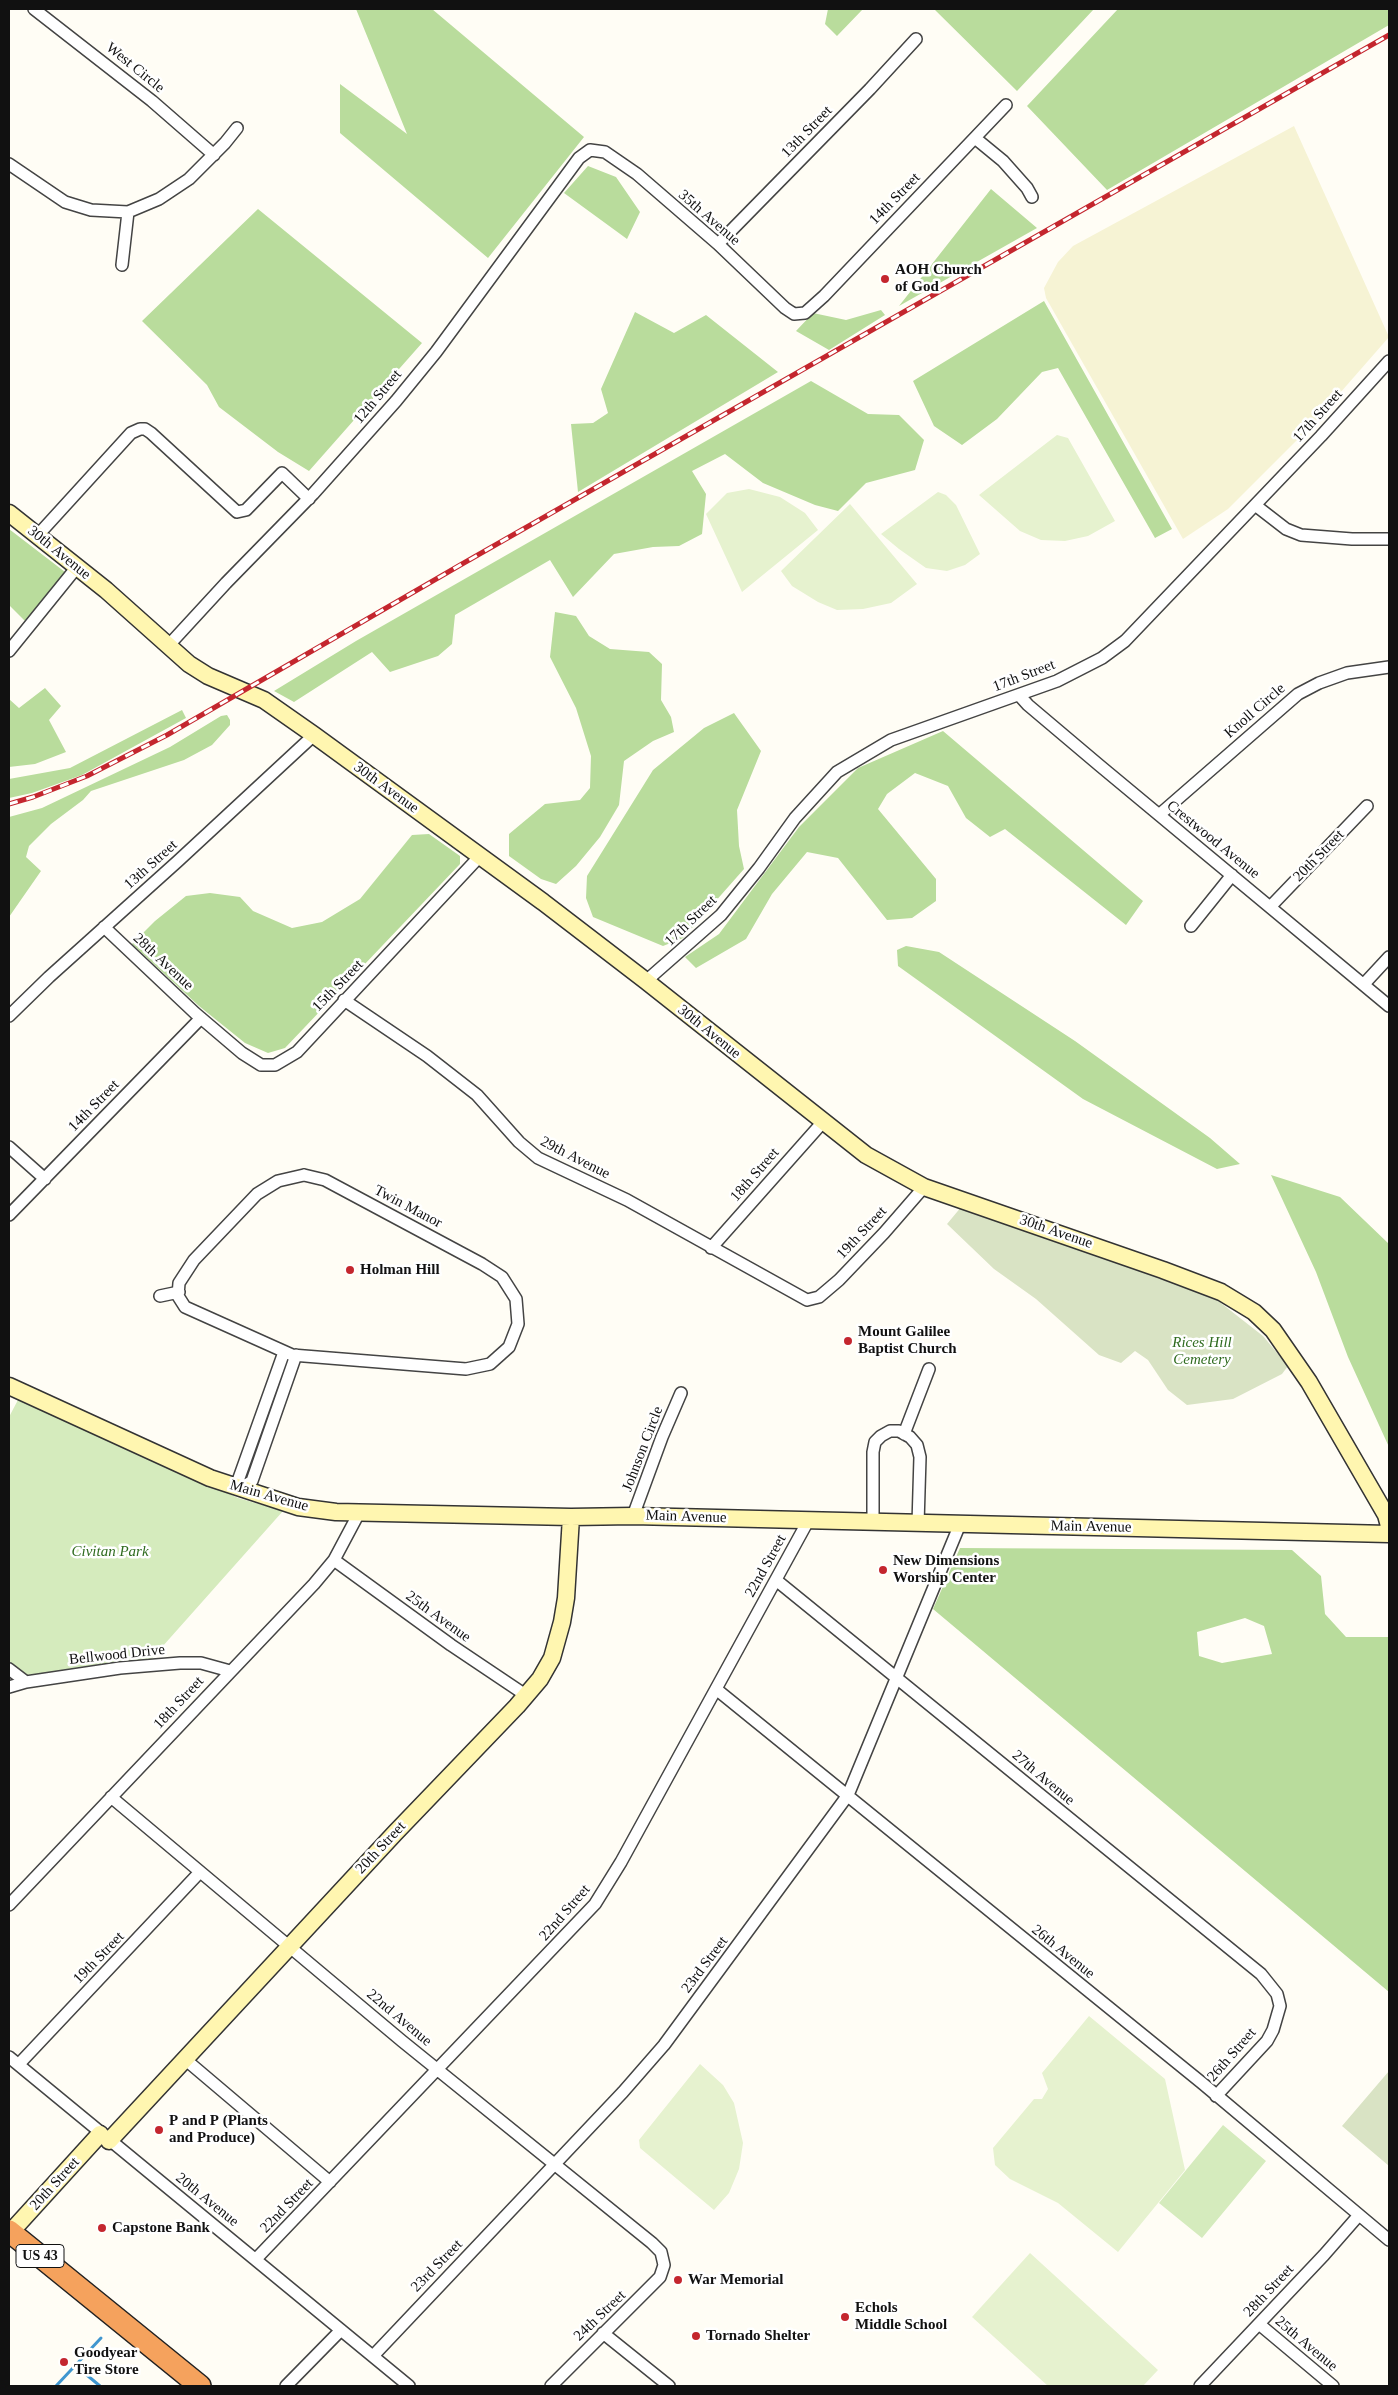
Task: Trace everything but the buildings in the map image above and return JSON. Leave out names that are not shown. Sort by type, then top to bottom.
[{"type":"highway","name":"US 43","points":[[9,2232],[200,2386]]},
{"type":"street","name":"West Circle","points":[[34,9],[152,101],[214,155]]},
{"type":"street","name":"13th Street","points":[[718,244],[870,89],[916,39]]},
{"type":"street","name":"14th Street","points":[[805,313],[824,296],[1006,105]]},
{"type":"street","points":[[9,164],[65,202],[90,210],[128,212],[159,199],[177,188],[214,155],[237,128]]},
{"type":"street","points":[[975,138],[1003,162],[1027,188],[1032,197]]},
{"type":"street","name":"35th Avenue","points":[[590,150],[605,152],[637,174],[718,244],[785,308],[794,314],[805,313]]},
{"type":"street","name":"12th Street","points":[[168,646],[214,595],[309,498],[402,394],[580,158],[590,150]]},
{"type":"street","points":[[122,264],[128,212]]},
{"type":"street","name":"17th Street","points":[[646,981],[722,915],[795,818],[837,772],[891,740],[1057,681],[1102,658],[1115,649],[1321,436],[1389,361]]},
{"type":"street","points":[[38,536],[132,433],[140,429],[146,429],[151,433],[236,512],[246,510],[282,473],[309,498]]},
{"type":"street","points":[[1255,505],[1286,529],[1301,535],[1352,539],[1389,539]]},
{"type":"street","name":"30th Avenue","points":[[9,513],[77,566],[189,664],[208,676],[264,700],[314,735],[480,856],[646,981],[822,1123],[866,1155],[924,1187],[1163,1270],[1221,1292],[1254,1312],[1274,1330],[1309,1382],[1382,1507],[1389,1526]]},
{"type":"street","points":[[9,651],[77,566]]},
{"type":"street","name":"Knoll Circle","points":[[1159,815],[1298,694],[1319,683],[1347,673],[1389,667]]},
{"type":"street","name":"Crestwood Avenue","points":[[1019,696],[1389,1006]]},
{"type":"street","name":"13th Street","points":[[9,1016],[314,735]]},
{"type":"street","name":"20th Street","points":[[1270,906],[1367,806]]},
{"type":"street","name":"15th Street","points":[[201,1018],[242,1053],[261,1065],[275,1065],[297,1052],[480,856]]},
{"type":"street","points":[[1191,926],[1232,876]]},
{"type":"street","name":"28th Avenue","points":[[104,927],[201,1018]]},
{"type":"street","points":[[1364,984],[1389,957]]},
{"type":"street","name":"29th Avenue","points":[[344,1000],[427,1056],[477,1095],[519,1142],[538,1158],[627,1200],[795,1295],[807,1300],[819,1297]]},
{"type":"street","name":"14th Street","points":[[9,1215],[201,1018]]},
{"type":"street","name":"18th Street","points":[[711,1248],[822,1123]]},
{"type":"street","points":[[9,1147],[44,1179]]},
{"type":"street","name":"Twin Manor","points":[[304,1175],[325,1180],[482,1264],[502,1277],[516,1299],[518,1324],[509,1347],[490,1364],[466,1369],[296,1355],[284,1352],[185,1307],[178,1296],[178,1292],[179,1283],[194,1260],[257,1194],[278,1181],[304,1175]]},
{"type":"street","name":"19th Street","points":[[819,1297],[839,1280],[884,1233],[924,1187]]},
{"type":"street","points":[[160,1296],[178,1292]]},
{"type":"street","points":[[284,1352],[239,1478],[240,1489],[252,1481],[296,1355]]},
{"type":"street","points":[[904,1434],[929,1369]]},
{"type":"street","name":"Main Avenue","points":[[9,1386],[210,1478],[240,1489],[298,1507],[359,1514],[633,1516],[1389,1534]]},
{"type":"street","name":"Johnson Circle","points":[[633,1516],[662,1437],[681,1393]]},
{"type":"street","points":[[873,1522],[873,1452],[876,1442],[881,1436],[890,1431],[904,1434],[917,1445],[920,1457],[918,1524]]},
{"type":"street","name":"18th Street","points":[[9,1905],[314,1584],[334,1560],[359,1514]]},
{"type":"street","name":"20th Street","points":[[9,2232],[186,2060],[394,1833],[527,1696],[552,1658],[562,1622],[566,1598],[571,1517]]},
{"type":"street","name":"22nd Street","points":[[256,2259],[595,1904],[621,1862],[808,1521]]},
{"type":"street","name":"23rd Street","points":[[373,2356],[555,2164],[664,2045],[848,1795],[895,1676],[960,1524]]},
{"type":"street","name":"25th Avenue","points":[[334,1560],[451,1645],[527,1696]]},
{"type":"street","name":"27th Avenue","points":[[776,1580],[1261,1974],[1276,1994],[1280,2006]]},
{"type":"street","name":"Bellwood Drive","points":[[9,1687],[26,1682],[120,1668],[180,1663],[201,1664],[230,1671]]},
{"type":"street","points":[[9,1668],[26,1682]]},
{"type":"street","name":"26th Avenue","points":[[716,1688],[1216,2096],[1389,2240]]},
{"type":"street","name":"22nd Avenue","points":[[111,1797],[438,2070],[652,2243],[661,2252],[664,2265]]},
{"type":"street","name":"19th Street","points":[[19,2064],[200,1872]]},
{"type":"street","name":"26th Street","points":[[1216,2096],[1266,2041],[1278,2019],[1280,2006]]},
{"type":"street","name":"20th Avenue","points":[[9,2057],[409,2386]]},
{"type":"street","points":[[186,2060],[330,2182]]},
{"type":"street","name":"28th Street","points":[[1200,2386],[1260,2324],[1358,2215]]},
{"type":"street","name":"24th Street","points":[[552,2386],[656,2281],[664,2265]]},
{"type":"street","name":"25th Avenue","points":[[1260,2324],[1333,2386]]},
{"type":"street","points":[[286,2386],[342,2330]]},
{"type":"street","points":[[603,2333],[669,2386]]},
{"type":"shaded area","points":[[1294,126],[1389,337],[1312,425],[1228,509],[1183,539],[1046,298],[1044,288],[1058,262],[1073,246]]},
{"type":"green space","points":[[356,9],[432,9],[584,137],[488,258],[340,133],[340,84],[407,134]]},
{"type":"green space","points":[[828,9],[863,9],[837,36],[825,24]]},
{"type":"green space","points":[[934,9],[1094,9],[1017,91]]},
{"type":"green space","points":[[1118,9],[1389,9],[1389,25],[1107,190],[1027,106]]},
{"type":"green space","points":[[588,166],[616,177],[640,212],[627,239],[564,193]]},
{"type":"green space","points":[[991,189],[1037,228],[899,306]]},
{"type":"green space","points":[[258,209],[422,343],[309,471],[278,452],[219,407],[207,385],[142,321]]},
{"type":"green space","points":[[1044,301],[1172,529],[1155,538],[1058,368],[1042,372],[997,419],[962,445],[934,426],[913,381]]},
{"type":"green space","points":[[881,310],[885,315],[829,350],[796,331],[813,313],[846,320]]},
{"type":"green space","points":[[635,312],[674,333],[706,315],[778,372],[578,492],[571,424],[593,423],[608,413],[601,389]]},
{"type":"green space","points":[[811,381],[868,414],[899,415],[924,440],[915,470],[866,483],[838,511],[815,505],[763,483],[725,454],[692,471],[706,494],[702,534],[679,546],[653,547],[614,554],[573,597],[550,560],[455,615],[452,644],[438,656],[390,672],[372,652],[294,702],[274,691],[356,641]]},
{"type":"green space","points":[[1057,435],[1068,438],[1115,521],[1088,536],[1065,541],[1041,540],[1020,531],[979,495]]},
{"type":"green space","points":[[749,489],[780,497],[805,513],[818,530],[742,592],[706,514],[727,493]]},
{"type":"green space","points":[[938,492],[946,495],[956,505],[980,554],[965,565],[947,571],[926,568],[881,534]]},
{"type":"green space","points":[[850,504],[917,584],[891,603],[863,609],[837,610],[818,602],[792,586],[781,571]]},
{"type":"green space","points":[[9,529],[65,572],[25,621],[9,605]]},
{"type":"green space","points":[[555,612],[576,616],[589,636],[610,649],[649,652],[662,664],[661,700],[671,717],[674,732],[653,741],[624,761],[619,805],[600,837],[576,866],[556,884],[541,879],[509,856],[509,834],[545,804],[580,800],[590,788],[591,756],[576,708],[550,657]]},
{"type":"green space","points":[[45,688],[61,706],[49,720],[66,752],[35,764],[9,767],[9,699],[19,708]]},
{"type":"green space","points":[[182,710],[186,718],[82,775],[32,793],[9,798],[9,779],[70,768]]},
{"type":"green space","points":[[734,713],[761,751],[737,810],[739,846],[744,869],[683,938],[663,946],[593,917],[586,898],[587,876],[653,770],[704,728]]},
{"type":"green space","points":[[227,715],[230,725],[212,745],[184,760],[91,791],[83,800],[51,824],[29,846],[26,857],[41,871],[9,917],[9,817],[42,808],[170,747],[221,716]]},
{"type":"green space","points":[[943,731],[1143,901],[1126,925],[1005,829],[990,837],[966,818],[948,786],[915,773],[887,794],[878,809],[936,879],[936,901],[912,918],[887,920],[838,858],[807,852],[772,894],[746,939],[696,968],[685,957],[719,934],[799,827],[858,768]]},
{"type":"green space","points":[[429,834],[460,856],[460,864],[285,1048],[268,1053],[245,1043],[199,1006],[132,944],[155,921],[186,896],[210,893],[240,897],[253,911],[292,928],[322,922],[360,899],[412,835]]},
{"type":"green space","points":[[906,946],[939,952],[1075,1041],[1210,1138],[1240,1164],[1217,1169],[1083,1099],[898,966],[897,950]]},
{"type":"green space","points":[[1271,1175],[1340,1197],[1389,1244],[1389,1447],[1348,1357],[1316,1272]]},
{"type":"green space","name":"Rices Hill Cemetery","points":[[962,1206],[1177,1283],[1217,1300],[1263,1336],[1288,1366],[1282,1374],[1233,1399],[1187,1405],[1168,1390],[1148,1360],[1135,1351],[1121,1363],[1099,1355],[1036,1299],[994,1269],[947,1224]]},
{"type":"green space","name":"Civitan Park","points":[[19,1398],[238,1498],[283,1511],[146,1665],[28,1679],[9,1661],[9,1417]]},
{"type":"green space","points":[[960,1548],[1292,1550],[1321,1576],[1325,1614],[1346,1637],[1389,1637],[1389,1992],[933,1609]],"holes":[[[1245,1618],[1264,1626],[1272,1654],[1222,1663],[1199,1656],[1197,1632]]]},
{"type":"green space","points":[[1089,2016],[1165,2079],[1185,2170],[1118,2252],[1058,2203],[1010,2179],[995,2165],[993,2148],[1034,2099],[1042,2099],[1048,2089],[1042,2073]]},
{"type":"green space","points":[[700,2064],[723,2085],[734,2103],[743,2143],[739,2169],[729,2193],[714,2210],[640,2148],[639,2140]]},
{"type":"green space","points":[[1389,2071],[1389,2166],[1342,2126]]},
{"type":"green space","points":[[1223,2125],[1266,2161],[1202,2238],[1159,2203]]},
{"type":"green space","points":[[1030,2253],[1158,2370],[1143,2386],[1048,2386],[972,2317]]},
{"type":"waterway","points":[[56,2386],[101,2338]]},
{"type":"waterway","points":[[76,2366],[100,2386]]},
{"type":"railway","points":[[9,804],[33,797],[87,776],[167,735],[462,564],[1389,35]]},
{"type":"place","name":"AOH Church of God","points":[[885,279]]},
{"type":"place","name":"Holman Hill","points":[[350,1270]]},
{"type":"place","name":"Mount Galilee Baptist Church","points":[[848,1341]]},
{"type":"place","name":"New Dimensions Worship Center","points":[[883,1570]]},
{"type":"place","name":"P and P (Plants and Produce)","points":[[159,2130]]},
{"type":"place","name":"Capstone Bank","points":[[102,2228]]},
{"type":"place","name":"War Memorial","points":[[678,2280]]},
{"type":"place","name":"Echols Middle School","points":[[845,2317]]},
{"type":"place","name":"Tornado Shelter","points":[[696,2336]]},
{"type":"place","name":"Goodyear Tire Store","points":[[64,2362]]}]
